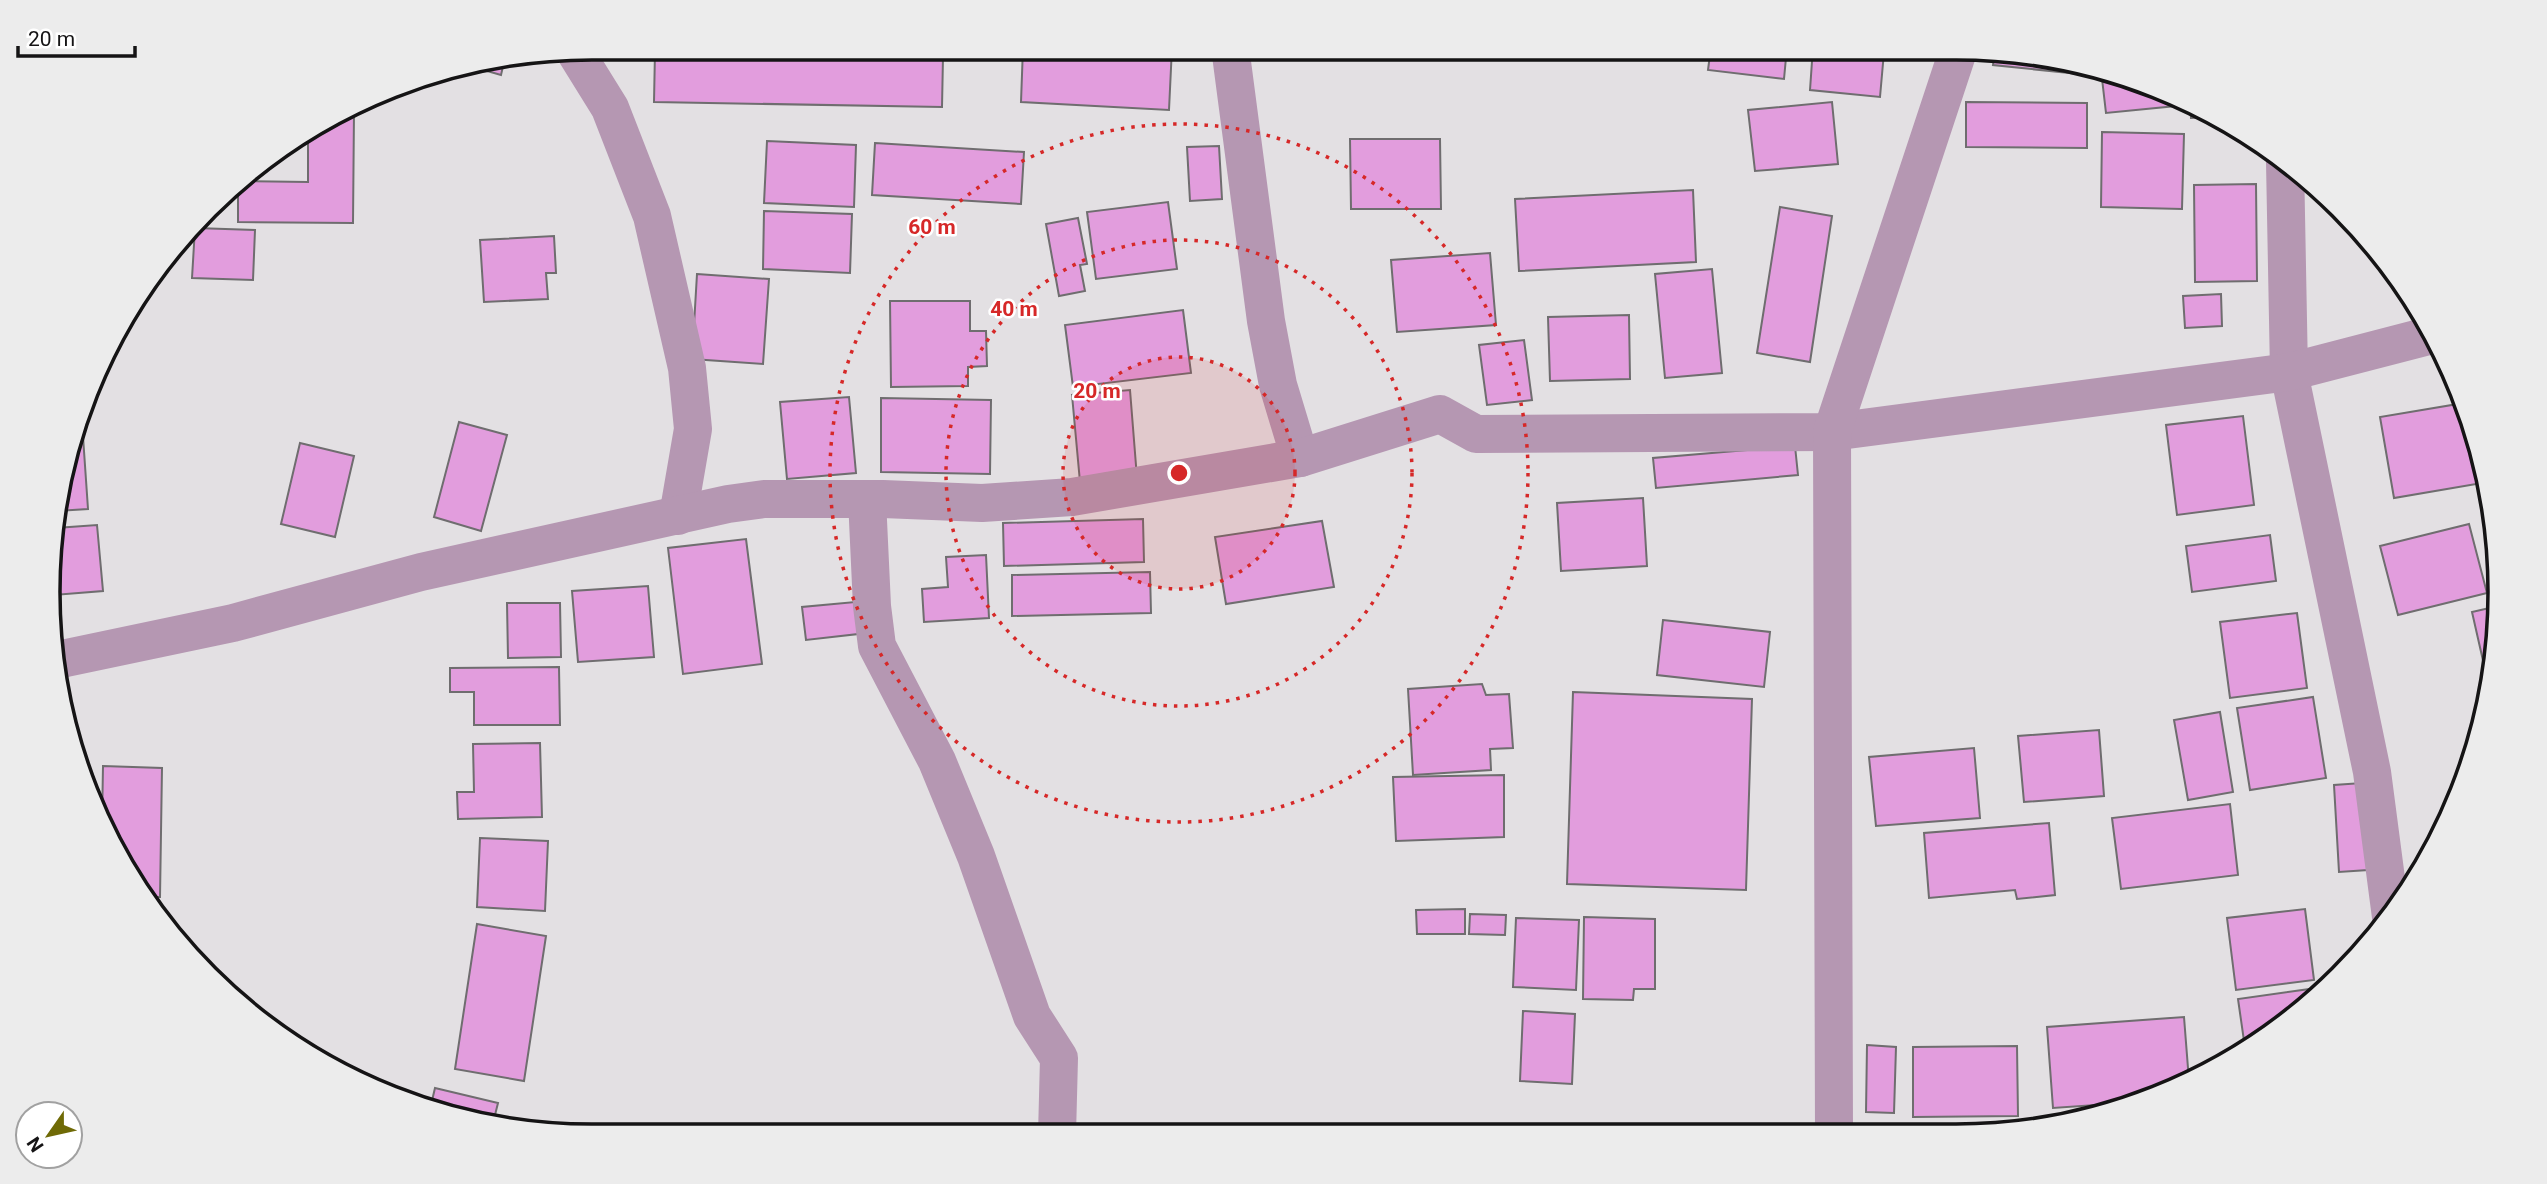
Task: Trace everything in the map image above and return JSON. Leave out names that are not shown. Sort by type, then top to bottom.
[{"type":"street","points":[[580,60],[610,108],[652,216],[687,368],[693,429],[678,516]]},
{"type":"street","points":[[1232,60],[1266,321],[1278,385],[1300,458]]},
{"type":"street","points":[[1834,1124],[1832,432],[1955,60]]},
{"type":"street","points":[[2285,175],[2289,372],[2372,772],[2389,900]]},
{"type":"street","points":[[64,659],[233,623],[421,572],[728,504],[764,499],[982,503],[1072,497],[1300,458],[1440,414],[1475,434],[1832,432],[2289,372],[2422,337]]},
{"type":"street","points":[[867,499],[872,606],[877,646],[937,761],[976,856],[1032,1016],[1059,1058],[1057,1124]]},
{"type":"building","points":[[655,60],[943,60],[942,107],[654,102]]},
{"type":"building","points":[[1023,60],[1171,60],[1169,110],[1021,102]]},
{"type":"building","points":[[1709,60],[1786,60],[1784,79],[1708,70]]},
{"type":"building","points":[[1812,60],[1883,60],[1880,97],[1810,90]]},
{"type":"building","points":[[1994,61],[2025,64],[2074,74],[1993,65]]},
{"type":"building","points":[[503,67],[501,75],[486,71]]},
{"type":"building","points":[[2102,81],[2173,106],[2106,113]]},
{"type":"building","points":[[1832,102],[1838,164],[1755,171],[1748,110]]},
{"type":"building","points":[[1966,102],[2087,103],[2087,148],[1966,147]]},
{"type":"building","points":[[354,115],[353,223],[238,222],[238,195],[254,181],[308,182],[308,142]]},
{"type":"building","points":[[2102,132],[2184,134],[2182,209],[2101,207]]},
{"type":"building","points":[[1350,139],[1440,139],[1441,209],[1351,209]]},
{"type":"building","points":[[767,141],[856,145],[854,207],[764,203]]},
{"type":"building","points":[[875,143],[1024,152],[1021,204],[872,195]]},
{"type":"building","points":[[1219,146],[1222,199],[1190,201],[1187,147]]},
{"type":"building","points":[[2256,184],[2257,281],[2195,282],[2194,185]]},
{"type":"building","points":[[1693,190],[1696,262],[1519,271],[1515,199]]},
{"type":"building","points":[[1168,202],[1177,269],[1096,279],[1087,212]]},
{"type":"building","points":[[1780,207],[1832,216],[1810,362],[1757,353]]},
{"type":"building","points":[[764,211],[852,214],[850,273],[763,269]]},
{"type":"building","points":[[1078,218],[1087,264],[1080,265],[1085,291],[1059,296],[1046,224]]},
{"type":"building","points":[[203,228],[255,230],[253,280],[192,278],[194,238]]},
{"type":"building","points":[[554,236],[556,273],[546,273],[548,299],[484,302],[480,240]]},
{"type":"building","points":[[1490,253],[1496,325],[1397,332],[1391,260]]},
{"type":"building","points":[[1712,269],[1722,373],[1665,378],[1655,274]]},
{"type":"building","points":[[697,274],[769,279],[763,364],[692,359]]},
{"type":"building","points":[[2221,294],[2222,326],[2185,328],[2183,296]]},
{"type":"building","points":[[890,301],[970,301],[970,331],[986,331],[987,366],[968,367],[968,386],[891,387]]},
{"type":"building","points":[[1183,310],[1191,373],[1073,387],[1065,325]]},
{"type":"building","points":[[1629,315],[1630,379],[1550,381],[1548,317]]},
{"type":"building","points":[[1524,340],[1532,400],[1487,405],[1479,345]]},
{"type":"building","points":[[1130,390],[1137,478],[1080,482],[1072,395]]},
{"type":"building","points":[[849,397],[856,473],[787,479],[780,402]]},
{"type":"building","points":[[881,398],[991,400],[990,474],[881,472]]},
{"type":"building","points":[[2453,405],[2476,484],[2394,498],[2380,417]]},
{"type":"building","points":[[2243,416],[2254,505],[2177,515],[2166,425]]},
{"type":"building","points":[[459,422],[507,435],[481,531],[434,517]]},
{"type":"building","points":[[83,437],[88,509],[66,510]]},
{"type":"building","points":[[300,443],[354,456],[335,537],[281,524]]},
{"type":"building","points":[[1795,446],[1798,475],[1656,488],[1653,458]]},
{"type":"building","points":[[1643,498],[1647,566],[1561,571],[1557,503]]},
{"type":"building","points":[[1143,519],[1144,562],[1004,566],[1003,523]]},
{"type":"building","points":[[1322,521],[1334,587],[1226,604],[1215,537]]},
{"type":"building","points":[[2469,524],[2487,593],[2398,615],[2380,546]]},
{"type":"building","points":[[97,525],[103,591],[60,595],[64,527]]},
{"type":"building","points":[[2270,535],[2276,581],[2192,592],[2186,546]]},
{"type":"building","points":[[746,539],[762,664],[683,674],[668,548]]},
{"type":"building","points":[[986,555],[989,618],[924,622],[922,589],[948,587],[946,557]]},
{"type":"building","points":[[1150,572],[1151,613],[1012,616],[1012,575]]},
{"type":"building","points":[[648,586],[654,657],[578,662],[572,591]]},
{"type":"building","points":[[855,602],[858,634],[806,640],[802,607]]},
{"type":"building","points":[[507,603],[560,603],[561,657],[508,658]]},
{"type":"building","points":[[2487,609],[2483,661],[2472,612]]},
{"type":"building","points":[[2297,613],[2307,688],[2230,698],[2220,622]]},
{"type":"building","points":[[1663,620],[1770,632],[1764,687],[1657,675]]},
{"type":"building","points":[[559,667],[560,725],[474,725],[474,692],[450,692],[450,668]]},
{"type":"building","points":[[1482,684],[1486,695],[1509,694],[1513,748],[1490,749],[1491,770],[1413,775],[1408,689]]},
{"type":"building","points":[[1573,692],[1752,699],[1746,890],[1567,884]]},
{"type":"building","points":[[2313,697],[2326,778],[2250,790],[2237,708]]},
{"type":"building","points":[[2220,712],[2233,792],[2188,800],[2174,720]]},
{"type":"building","points":[[2099,730],[2104,796],[2024,802],[2018,736]]},
{"type":"building","points":[[540,743],[542,817],[458,819],[457,792],[474,792],[473,744]]},
{"type":"building","points":[[1974,748],[1980,818],[1876,826],[1869,757]]},
{"type":"building","points":[[103,766],[162,768],[160,897],[156,897],[149,888],[114,828],[102,801]]},
{"type":"building","points":[[1504,775],[1504,837],[1396,841],[1393,777]]},
{"type":"building","points":[[2362,783],[2368,870],[2339,872],[2334,785]]},
{"type":"building","points":[[2230,804],[2238,875],[2121,889],[2112,818]]},
{"type":"building","points":[[2049,823],[2055,895],[2017,899],[2015,890],[1929,898],[1924,833]]},
{"type":"building","points":[[480,838],[548,841],[545,911],[477,907]]},
{"type":"building","points":[[1465,909],[1465,934],[1417,934],[1416,910]]},
{"type":"building","points":[[2305,909],[2314,980],[2236,990],[2227,918]]},
{"type":"building","points":[[1470,914],[1506,915],[1505,935],[1469,934]]},
{"type":"building","points":[[1584,917],[1655,919],[1655,989],[1634,989],[1633,1000],[1583,999]]},
{"type":"building","points":[[1516,918],[1579,920],[1576,990],[1513,987]]},
{"type":"building","points":[[477,924],[546,936],[524,1081],[455,1069]]},
{"type":"building","points":[[2309,989],[2244,1039],[2238,999]]},
{"type":"building","points":[[1523,1011],[1575,1014],[1572,1084],[1520,1081]]},
{"type":"building","points":[[2184,1017],[2188,1071],[2096,1105],[2053,1108],[2047,1027]]},
{"type":"building","points":[[1867,1045],[1896,1047],[1894,1113],[1866,1112]]},
{"type":"building","points":[[2017,1046],[2018,1116],[1913,1117],[1913,1047]]},
{"type":"building","points":[[435,1088],[498,1103],[495,1115],[432,1099]]}]
